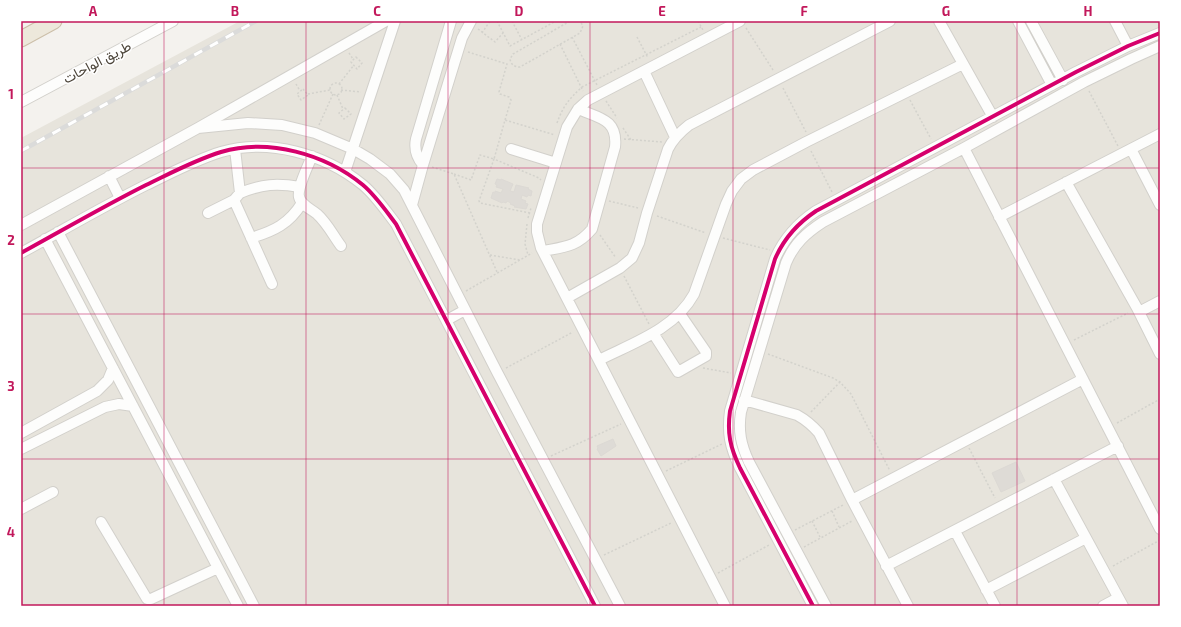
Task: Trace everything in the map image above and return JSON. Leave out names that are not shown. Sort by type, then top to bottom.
[{"type":"highway","points":[[21,39],[54,21]]},
{"type":"street","name":"طريق الواحات","points":[[21,102],[173,21]]},
{"type":"street","points":[[21,224],[198,128],[386,21]]},
{"type":"street","points":[[345,172],[395,21]]},
{"type":"street","points":[[423,165],[416,156],[416,139],[451,21]]},
{"type":"street","points":[[725,606],[542,250],[537,232],[537,224],[567,127],[578,109],[588,100],[740,21]]},
{"type":"street","points":[[567,298],[621,267],[632,258],[639,242],[673,140],[689,125],[890,21]]},
{"type":"street","points":[[939,21],[993,118]]},
{"type":"street","points":[[1018,21],[1052,85]]},
{"type":"street","points":[[1032,21],[1063,80]]},
{"type":"street","points":[[1115,21],[1128,46]]},
{"type":"street","points":[[412,205],[459,50],[470,22]]},
{"type":"street","points":[[813,606],[733,455],[729,440],[728,426],[730,411],[778,252],[789,234],[797,225],[805,218],[836,200],[993,118],[1052,85],[1128,46],[1160,33]]},
{"type":"street","points":[[826,606],[761,486],[743,450],[740,438],[739,425],[744,400],[786,263],[792,250],[805,234],[823,222],[964,148],[1084,82],[1160,46]]},
{"type":"street","points":[[599,360],[653,333],[680,314],[688,304],[694,294],[726,204],[732,191],[741,179],[753,170],[806,142],[963,64]]},
{"type":"street","points":[[1091,65],[1097,76]]},
{"type":"street","points":[[648,69],[673,140]]},
{"type":"street","points":[[542,250],[570,246],[586,236],[592,229],[615,147],[615,131],[610,124],[578,109]]},
{"type":"street","points":[[198,128],[248,122],[282,125],[315,133],[353,150],[370,159],[390,174],[404,190],[412,205],[497,372],[620,606]]},
{"type":"street","points":[[999,217],[1160,134]]},
{"type":"street","points":[[21,253],[120,198],[196,161],[222,152],[235,149],[271,148],[285,150],[312,156],[345,172],[364,186],[382,204],[396,224],[595,606]]},
{"type":"street","points":[[964,148],[1160,527]]},
{"type":"street","points":[[235,149],[237,197],[251,238],[272,284]]},
{"type":"street","points":[[510,149],[556,163]]},
{"type":"street","points":[[1126,151],[1159,203]]},
{"type":"street","points":[[312,156],[300,186],[299,198],[302,203],[320,218],[341,246]]},
{"type":"street","points":[[886,174],[892,185]]},
{"type":"street","points":[[108,176],[120,198]]},
{"type":"street","points":[[1066,182],[1157,342],[1160,354]]},
{"type":"street","points":[[208,213],[250,189],[270,184],[300,186]]},
{"type":"street","points":[[251,238],[274,230],[282,225],[293,215],[302,203]]},
{"type":"street","points":[[58,232],[254,606]]},
{"type":"street","points":[[45,239],[238,606]]},
{"type":"street","points":[[1138,310],[1160,301]]},
{"type":"street","points":[[762,305],[773,309]]},
{"type":"street","points":[[447,320],[465,310]]},
{"type":"street","points":[[653,333],[678,372],[692,365],[707,354],[680,314]]},
{"type":"street","points":[[21,433],[97,391],[108,380],[113,368]]},
{"type":"street","points":[[852,500],[1083,379]]},
{"type":"street","points":[[744,400],[797,415],[804,419],[819,433],[852,500],[908,606]]},
{"type":"street","points":[[21,448],[105,407],[119,404],[133,406]]},
{"type":"street","points":[[155,448],[167,442]]},
{"type":"street","points":[[886,566],[1118,446]]},
{"type":"street","points":[[1054,479],[1121,602],[1103,606]]},
{"type":"street","points":[[752,491],[761,486]]},
{"type":"street","points":[[21,509],[53,492]]},
{"type":"street","points":[[101,522],[145,598],[147,599],[151,599],[218,568]]},
{"type":"street","points":[[955,530],[995,606]]},
{"type":"street","points":[[986,590],[1086,538]]},
{"type":"path","points":[[482,33],[490,21]]},
{"type":"path","points":[[497,21],[510,46],[556,21]]},
{"type":"path","points":[[512,21],[522,40]]},
{"type":"path","points":[[570,21],[512,54],[511,62],[515,66],[520,66],[572,37],[582,31],[582,23],[580,21]]},
{"type":"path","points":[[582,23],[586,21]]},
{"type":"path","points":[[470,22],[495,42],[503,33]]},
{"type":"path","points":[[572,37],[601,93]]},
{"type":"path","points":[[637,37],[648,69]]},
{"type":"path","points":[[560,44],[588,100]]},
{"type":"path","points":[[459,50],[506,64],[511,62]]},
{"type":"path","points":[[356,57],[362,63],[357,68],[354,66],[350,62],[356,57]]},
{"type":"path","points":[[505,120],[511,100],[509,97],[500,94],[499,92],[506,64]]},
{"type":"path","points":[[339,84],[354,66]]},
{"type":"path","points":[[1084,82],[1126,151]]},
{"type":"path","points":[[330,90],[332,84],[339,84]]},
{"type":"path","points":[[339,84],[342,88],[341,90]]},
{"type":"path","points":[[307,94],[303,89],[296,94],[301,100],[308,95],[307,94],[330,90]]},
{"type":"path","points":[[330,90],[333,94]]},
{"type":"path","points":[[333,94],[337,94],[341,90],[371,92]]},
{"type":"path","points":[[906,92],[935,148]]},
{"type":"path","points":[[315,133],[333,94]]},
{"type":"path","points":[[337,94],[342,109]]},
{"type":"path","points":[[345,108],[350,114],[344,120],[338,113],[342,109],[345,108]]},
{"type":"path","points":[[616,139],[673,140]]},
{"type":"path","points":[[806,142],[836,200]]},
{"type":"path","points":[[541,181],[539,178],[494,159],[480,202],[529,213],[541,212]]},
{"type":"path","points":[[423,165],[454,174],[497,272]]},
{"type":"path","points":[[600,199],[648,212],[714,236],[778,252]]},
{"type":"path","points":[[528,255],[525,244],[525,231],[532,207]]},
{"type":"path","points":[[592,226],[621,267],[653,333]]},
{"type":"path","points":[[458,295],[528,255],[542,250]]},
{"type":"path","points":[[489,255],[520,260]]},
{"type":"path","points":[[1065,344],[1138,310]]},
{"type":"path","points":[[497,372],[582,328]]},
{"type":"path","points":[[760,351],[833,378],[840,382],[851,394],[894,478]]},
{"type":"path","points":[[692,365],[724,373],[741,373]]},
{"type":"path","points":[[804,419],[840,382]]},
{"type":"path","points":[[1108,428],[1160,399]]},
{"type":"path","points":[[543,459],[630,420]]},
{"type":"path","points":[[658,475],[729,440]]},
{"type":"path","points":[[965,440],[1000,507]]},
{"type":"path","points":[[788,535],[852,500]]},
{"type":"path","points":[[832,511],[840,528]]},
{"type":"path","points":[[796,551],[861,517]]},
{"type":"path","points":[[595,559],[680,518]]},
{"type":"path","points":[[812,521],[821,538]]},
{"type":"path","points":[[711,577],[778,540]]},
{"type":"path","points":[[1104,571],[1160,540]]},
{"type":"shaded area","points":[[240,21],[1160,21],[1160,606],[21,606],[21,138]]},
{"type":"building","points":[[497,179],[513,184],[510,191],[514,192],[516,185],[529,188],[528,189],[532,191],[531,196],[528,195],[527,197],[522,195],[521,199],[526,201],[525,203],[528,204],[526,209],[514,207],[515,206],[507,201],[506,203],[502,203],[491,198],[493,192],[495,193],[495,191],[501,193],[503,189],[496,187],[497,185],[495,184]]},
{"type":"building","points":[[613,439],[616,446],[601,456],[597,446]]},
{"type":"building","points":[[1016,462],[1025,481],[1001,492],[992,473]]},
{"type":"railway","points":[[21,151],[256,21]]},
{"type":"cycle path","points":[[813,606],[740,468],[732,447],[729,433],[730,411],[775,259],[783,244],[797,226],[816,211],[1076,72],[1128,46],[1160,33]]},
{"type":"cycle path","points":[[21,253],[146,185],[192,163],[221,152],[239,148],[277,148],[314,157],[348,174],[372,194],[396,224],[595,606]]}]
